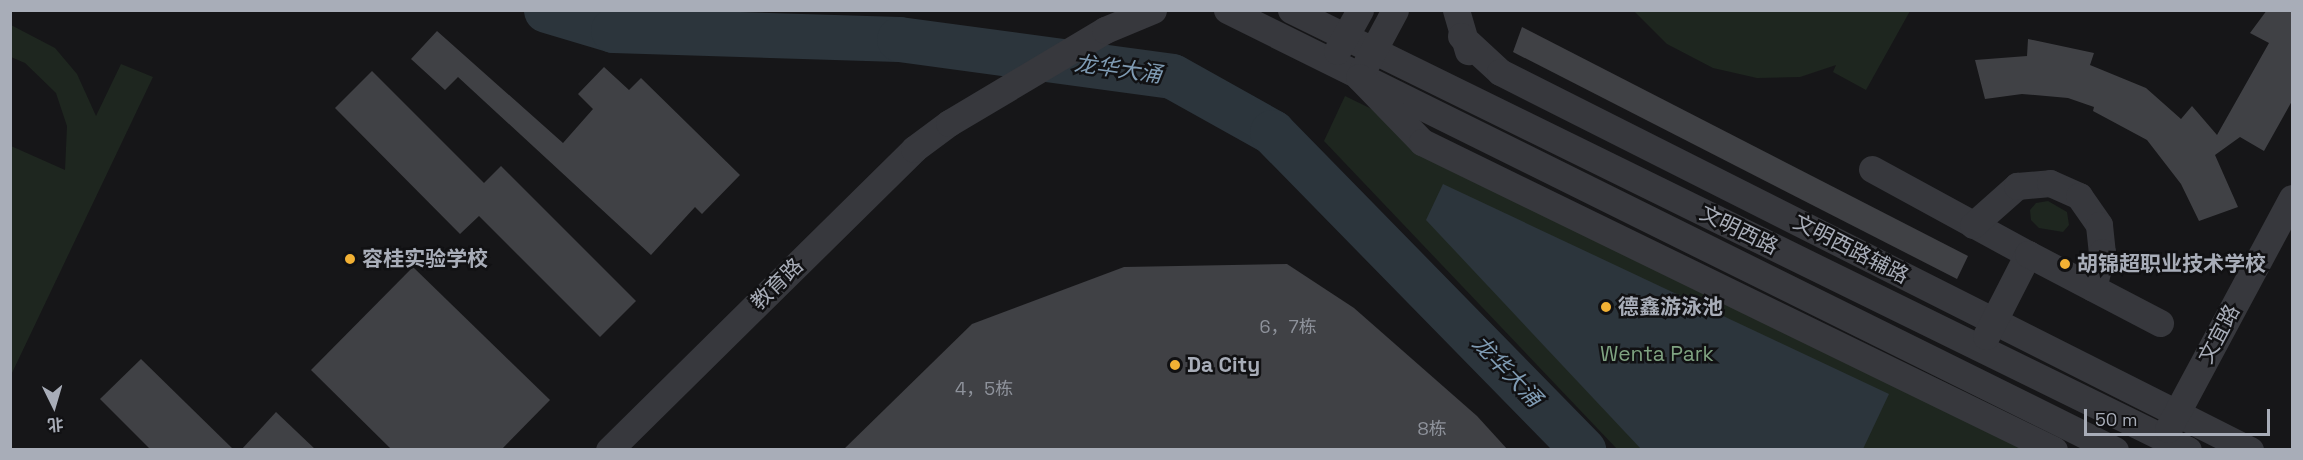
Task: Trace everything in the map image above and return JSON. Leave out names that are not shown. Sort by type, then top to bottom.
[{"type":"street","name":"教育路","points":[[609,450],[915,149],[950,123],[1105,30],[1153,10]]},
{"type":"street","name":"文明西路","points":[[1227,10],[2115,450]]},
{"type":"street","name":"文明西路","points":[[1291,10],[2188,450]]},
{"type":"street","points":[[1330,63],[1360,10]]},
{"type":"street","points":[[1395,10],[1359,77],[1422,142],[2054,450]]},
{"type":"street","points":[[1458,23],[1485,84],[1510,117]]},
{"type":"street","name":"文明西路辅路","points":[[1458,23],[1500,72],[2250,450]]},
{"type":"street","points":[[1872,169],[2028,255],[2160,323]]},
{"type":"street","points":[[1973,225],[2017,186],[2050,183],[2079,196],[2099,225],[2102,252],[2092,288]]},
{"type":"street","name":"文宜路","points":[[2163,438],[2292,198]]},
{"type":"street","points":[[1980,348],[2028,255]]},
{"type":"green space","points":[[1634,11],[1910,11],[1866,90],[1833,72],[1836,65],[1800,77],[1757,78],[1713,68],[1667,44]]},
{"type":"green space","points":[[11,25],[55,48],[77,74],[96,116],[121,64],[153,77],[11,375],[11,146],[65,170],[67,126],[56,93],[25,63],[11,57]]},
{"type":"green space","name":"Wenta Park","points":[[1345,96],[2069,449],[1617,449],[1324,141]]},
{"type":"green space","points":[[2048,201],[2067,212],[2069,225],[2063,232],[2039,228],[2031,220],[2030,210],[2036,203]]},
{"type":"shaded area","name":"德鑫游泳池","points":[[1443,184],[1889,394],[1863,449],[1641,449],[1426,220]]},
{"type":"building","points":[[2267,10],[2292,10],[2292,101],[2264,151],[2240,137],[2215,155],[2238,207],[2199,221],[2181,184],[2147,140],[2093,111],[2094,107],[2068,98],[2022,94],[1985,99],[1975,60],[2027,56],[2028,39],[2094,53],[2090,65],[2146,88],[2181,119],[2192,106],[2217,135],[2269,43],[2250,33]]},
{"type":"building","points":[[1522,27],[1968,256],[1957,279],[1513,52]]},
{"type":"building","points":[[437,31],[563,143],[593,109],[578,94],[604,67],[629,90],[641,78],[740,175],[702,214],[695,207],[651,255],[458,77],[445,90],[411,59]]},
{"type":"building","points":[[372,71],[484,183],[501,166],[636,301],[600,337],[479,216],[460,234],[335,108]]},
{"type":"building","name":"Da City","points":[[1287,264],[1354,308],[1477,416],[1508,450],[843,450],[972,324],[1124,267]]},
{"type":"building","points":[[413,267],[550,400],[501,450],[392,450],[311,370]]},
{"type":"building","points":[[141,359],[234,450],[151,450],[100,399]]},
{"type":"building","points":[[276,412],[316,450],[241,450]]},
{"type":"waterway","name":"龙华大涌","points":[[546,10],[613,30],[899,39],[1172,76],[1272,132],[1583,450]]},
{"type":"place","name":"容桂实验学校","points":[[350,259]]},
{"type":"place","name":"胡锦超职业技术学校","points":[[2065,264]]},
{"type":"place","name":"德鑫游泳池","points":[[1606,307]]},
{"type":"place","name":"Da City","points":[[1175,365]]}]
